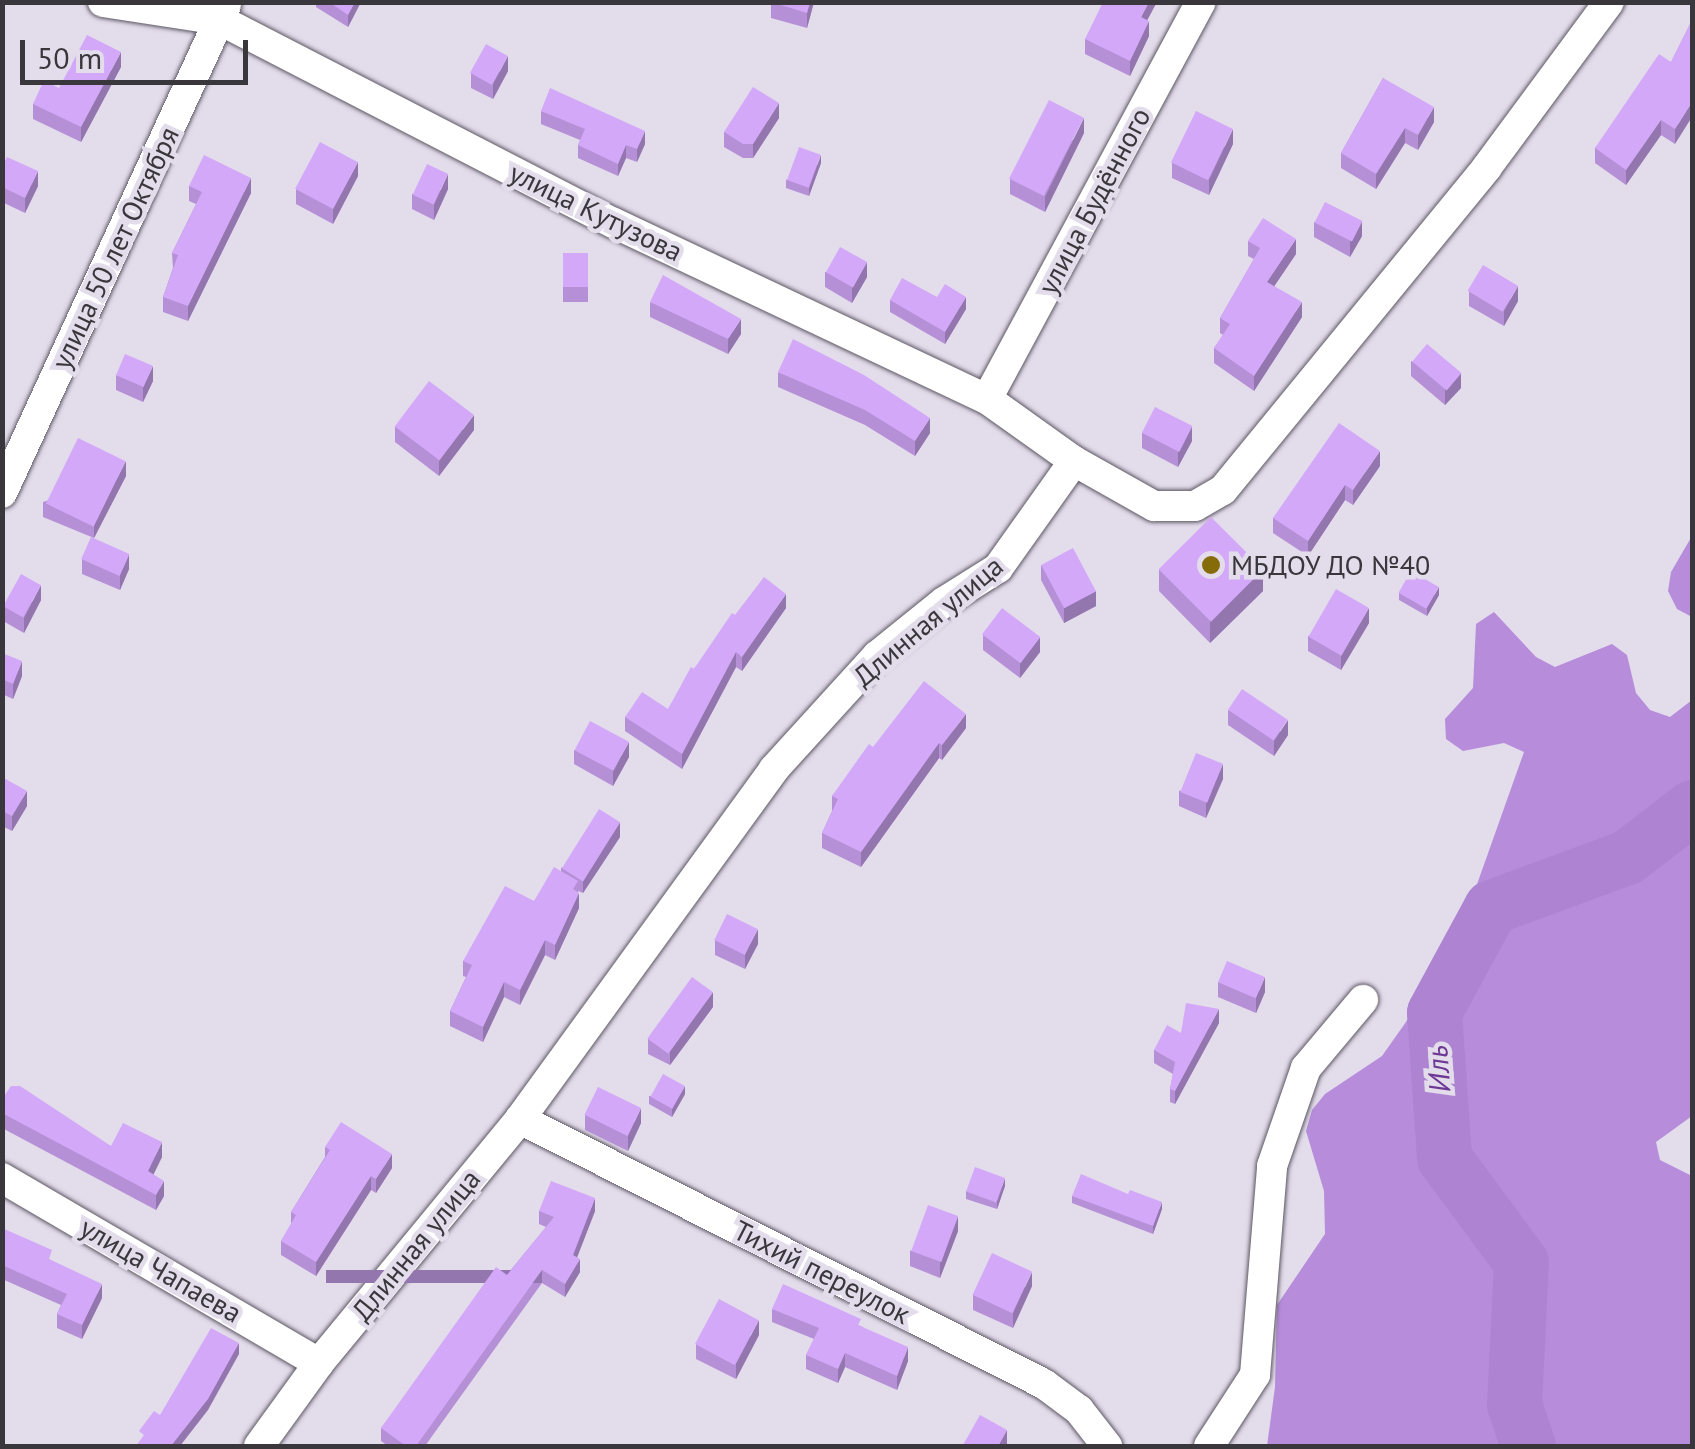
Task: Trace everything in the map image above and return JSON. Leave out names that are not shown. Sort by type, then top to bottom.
[{"type":"street","name":"улица Кутузова","points":[[103,2],[224,11],[614,223],[987,399],[1074,461]]},
{"type":"street","name":"улица Будённого","points":[[987,399],[1202,2]]},
{"type":"street","points":[[1074,461],[1154,506],[1195,506],[1223,490],[1487,167],[1609,2]]},
{"type":"street","name":"улица 50 лет Октября","points":[[2,493],[224,11]]},
{"type":"street","name":"Длинная улица","points":[[259,1446],[319,1363],[520,1118],[774,769],[878,656],[944,602],[998,568],[1074,461]]},
{"type":"street","points":[[1209,1446],[1255,1375],[1272,1166],[1306,1068],[1363,1000]]},
{"type":"street","name":"Тихий переулок","points":[[520,1118],[1044,1384],[1079,1410],[1107,1446]]},
{"type":"street","name":"улица Чапаева","points":[[2,1178],[319,1363]]},
{"type":"shaded area","points":[[1692,536],[1692,617],[1677,609],[1668,591],[1671,572]]},
{"type":"shaded area","points":[[1494,612],[1536,657],[1555,667],[1612,644],[1627,655],[1636,693],[1650,710],[1670,717],[1692,700],[1692,1116],[1656,1142],[1660,1160],[1692,1176],[1692,1446],[1267,1446],[1275,1387],[1277,1305],[1325,1234],[1324,1191],[1306,1131],[1312,1110],[1325,1094],[1382,1056],[1406,1022],[1470,904],[1524,752],[1504,743],[1463,751],[1446,739],[1445,719],[1473,688],[1476,624]]},
{"type":"building","points":[[329,2],[355,2],[348,15]]},
{"type":"building","points":[[771,2],[810,2],[807,13]]},
{"type":"building","points":[[1103,2],[1149,2],[1141,17],[1149,21],[1130,61],[1085,39]]},
{"type":"building","points":[[1692,20],[1692,102],[1675,129],[1661,120],[1626,170],[1595,148],[1659,54],[1671,62]]},
{"type":"building","points":[[87,35],[121,52],[81,127],[33,104],[44,80],[59,88]]},
{"type":"building","points":[[486,44],[508,56],[492,85],[470,73]]},
{"type":"building","points":[[1383,78],[1434,107],[1418,135],[1405,128],[1376,174],[1341,153]]},
{"type":"building","points":[[753,87],[779,103],[753,144],[743,144],[724,132]]},
{"type":"building","points":[[550,88],[645,131],[637,149],[626,145],[618,164],[578,145],[585,129],[541,111]]},
{"type":"building","points":[[1049,100],[1084,118],[1044,196],[1009,178]]},
{"type":"building","points":[[1196,111],[1233,129],[1208,180],[1171,162]]},
{"type":"building","points":[[320,142],[358,162],[333,209],[295,189]]},
{"type":"building","points":[[799,147],[821,155],[809,188],[787,180]]},
{"type":"building","points":[[204,155],[251,178],[188,306],[163,297],[178,255],[172,253],[202,192],[189,186]]},
{"type":"building","points":[[7,157],[38,171],[25,198],[2,187],[2,167]]},
{"type":"building","points":[[427,164],[448,174],[433,205],[413,195]]},
{"type":"building","points":[[1325,202],[1362,221],[1352,242],[1315,222]]},
{"type":"building","points":[[1263,218],[1296,239],[1267,282],[1302,302],[1254,376],[1214,348],[1230,324],[1220,318],[1260,248],[1248,241]]},
{"type":"building","points":[[840,247],[867,262],[853,287],[826,272]]},
{"type":"building","points":[[563,253],[588,253],[588,287],[563,287]]},
{"type":"building","points":[[1483,265],[1518,286],[1503,312],[1468,291]]},
{"type":"building","points":[[663,275],[741,319],[728,339],[650,302]]},
{"type":"building","points":[[902,278],[937,297],[945,284],[966,297],[945,332],[890,300]]},
{"type":"building","points":[[793,339],[864,375],[930,418],[915,441],[865,410],[778,372]]},
{"type":"building","points":[[1427,344],[1461,373],[1447,391],[1412,362]]},
{"type":"building","points":[[125,354],[153,366],[144,387],[116,375]]},
{"type":"building","points":[[429,381],[474,415],[439,460],[395,427]]},
{"type":"building","points":[[1155,407],[1192,426],[1179,452],[1142,433]]},
{"type":"building","points":[[1339,423],[1380,451],[1353,490],[1345,485],[1308,541],[1273,518]]},
{"type":"building","points":[[78,438],[126,461],[94,527],[46,504]]},
{"type":"building","name":"МБДОУ ДО №40","points":[[1211,517],[1263,569],[1211,622],[1159,569]]},
{"type":"building","points":[[91,537],[129,554],[120,576],[81,559]]},
{"type":"building","points":[[1073,548],[1096,591],[1064,608],[1041,565]]},
{"type":"building","points":[[1411,571],[1439,587],[1426,609],[1398,593]]},
{"type":"building","points":[[21,574],[41,585],[23,618],[3,606]]},
{"type":"building","points":[[764,577],[786,594],[742,657],[736,652],[682,754],[625,717],[642,692],[668,709],[691,667],[694,669],[732,613],[735,615]]},
{"type":"building","points":[[1336,589],[1369,608],[1341,656],[1308,637]]},
{"type":"building","points":[[1002,608],[1040,637],[1020,663],[982,634]]},
{"type":"building","points":[[2,653],[22,661],[13,684],[2,679]]},
{"type":"building","points":[[924,681],[966,714],[942,745],[939,743],[861,852],[822,833],[838,799],[832,796],[869,744],[873,747]]},
{"type":"building","points":[[1242,689],[1288,720],[1274,740],[1228,710]]},
{"type":"building","points":[[590,721],[629,742],[613,771],[575,750]]},
{"type":"building","points":[[1196,753],[1223,764],[1207,803],[1180,792]]},
{"type":"building","points":[[2,777],[27,791],[12,816],[2,811]]},
{"type":"building","points":[[599,809],[620,822],[583,882],[562,868]]},
{"type":"building","points":[[554,867],[578,881],[573,889],[579,893],[555,945],[545,940],[520,990],[504,982],[483,1027],[450,1011],[472,965],[463,961],[505,886],[534,901]]},
{"type":"building","points":[[727,914],[758,929],[745,955],[714,940]]},
{"type":"building","points":[[1227,961],[1265,977],[1256,998],[1218,982]]},
{"type":"building","points":[[692,977],[713,992],[668,1054],[647,1038]]},
{"type":"building","points":[[1186,1003],[1219,1009],[1175,1091],[1170,1089],[1175,1062],[1154,1050],[1167,1025],[1181,1033]]},
{"type":"building","points":[[663,1074],[685,1086],[672,1109],[650,1097]]},
{"type":"building","points":[[11,1086],[20,1086],[111,1146],[123,1123],[162,1142],[148,1171],[164,1181],[156,1195],[2,1113],[2,1099]]},
{"type":"building","points":[[598,1087],[641,1108],[628,1136],[584,1115]]},
{"type":"building","points":[[341,1122],[392,1154],[376,1179],[371,1176],[316,1262],[281,1241],[296,1215],[291,1212],[330,1150],[325,1147]]},
{"type":"building","points":[[975,1167],[1005,1178],[996,1202],[966,1191]]},
{"type":"building","points":[[1081,1174],[1128,1194],[1130,1190],[1162,1202],[1153,1226],[1072,1196]]},
{"type":"building","points":[[551,1181],[595,1198],[573,1255],[580,1259],[565,1284],[542,1270],[416,1446],[406,1446],[381,1428],[496,1267],[507,1275],[554,1217],[539,1211]]},
{"type":"building","points":[[928,1205],[958,1216],[941,1262],[911,1251]]},
{"type":"building","points":[[2,1228],[52,1250],[49,1259],[102,1284],[82,1325],[57,1314],[67,1294],[2,1265]]},
{"type":"building","points":[[992,1253],[1032,1272],[1012,1313],[973,1295]]},
{"type":"building","points":[[783,1284],[861,1319],[858,1325],[908,1347],[897,1376],[845,1353],[838,1369],[806,1355],[819,1328],[772,1309]]},
{"type":"building","points":[[719,1299],[759,1320],[735,1365],[695,1344]]},
{"type":"building","points":[[211,1328],[239,1343],[208,1399],[171,1446],[136,1446],[144,1435],[139,1431],[154,1411],[160,1415]]},
{"type":"building","points":[[980,1415],[1007,1430],[998,1446],[963,1445]]},
{"type":"waterway","name":"Иль","points":[[1528,1446],[1514,1404],[1521,1262],[1444,1158],[1434,1012],[1491,907],[1627,857],[1692,807]]},
{"type":"place","name":"МБДОУ ДО №40","points":[[1211,565]]}]
